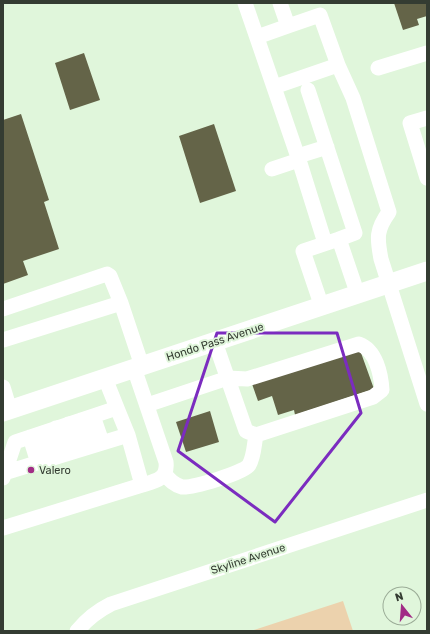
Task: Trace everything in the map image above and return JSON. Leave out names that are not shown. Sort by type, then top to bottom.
[{"type":"main road","name":"Hondo Pass Avenue","points":[[6,411],[427,271]]},
{"type":"street","points":[[244,3],[298,158],[332,241],[358,295]]},
{"type":"street","points":[[280,3],[288,26]]},
{"type":"street","points":[[257,37],[288,26],[322,9],[338,65],[353,98],[389,212],[381,224],[378,241],[381,259],[427,404]]},
{"type":"street","points":[[378,68],[427,53]]},
{"type":"street","points":[[274,87],[338,65]]},
{"type":"street","points":[[308,90],[355,233],[302,251],[322,306]]},
{"type":"street","points":[[427,118],[410,123],[427,178]]},
{"type":"street","points":[[412,129],[427,124]]},
{"type":"street","points":[[272,169],[327,147]]},
{"type":"street","points":[[3,309],[107,274],[110,276],[121,303],[147,405],[167,469],[158,480],[3,528]]},
{"type":"street","points":[[3,340],[121,303]]},
{"type":"street","points":[[147,405],[228,378],[247,379],[359,344],[365,346],[373,355],[381,378],[382,390],[373,397],[256,435],[246,431],[228,378],[215,342]]},
{"type":"street","points":[[104,378],[128,435],[142,485]]},
{"type":"street","points":[[3,387],[6,411]]},
{"type":"street","points":[[3,475],[15,442],[117,408]]},
{"type":"street","points":[[62,426],[70,453]]},
{"type":"street","points":[[62,426],[70,453]]},
{"type":"street","points":[[62,426],[70,453]]},
{"type":"street","points":[[3,475],[128,435]]},
{"type":"street","points":[[164,474],[172,482],[182,487],[195,486],[240,471],[248,467],[252,459],[256,435]]},
{"type":"street","name":"Skyline Avenue","points":[[77,631],[90,616],[111,604],[427,500]]},
{"type":"highlighted area","points":[[217,333],[337,333],[361,413],[275,522],[178,451]]},
{"type":"shaded area","points":[[343,601],[353,631],[251,631]]},
{"type":"building","points":[[394,3],[427,3],[427,16],[417,19],[419,25],[403,30]]},
{"type":"building","points":[[84,53],[100,100],[70,110],[55,63]]},
{"type":"building","points":[[21,114],[49,200],[44,202],[59,249],[23,261],[28,275],[3,284],[3,120]]},
{"type":"building","points":[[214,124],[236,191],[200,203],[179,136]]},
{"type":"building","points":[[360,350],[374,389],[295,415],[294,410],[278,415],[272,396],[258,401],[252,384]]},
{"type":"building","points":[[210,411],[219,442],[186,452],[176,422]]},
{"type":"place","name":"Valero","points":[[31,470]]}]
